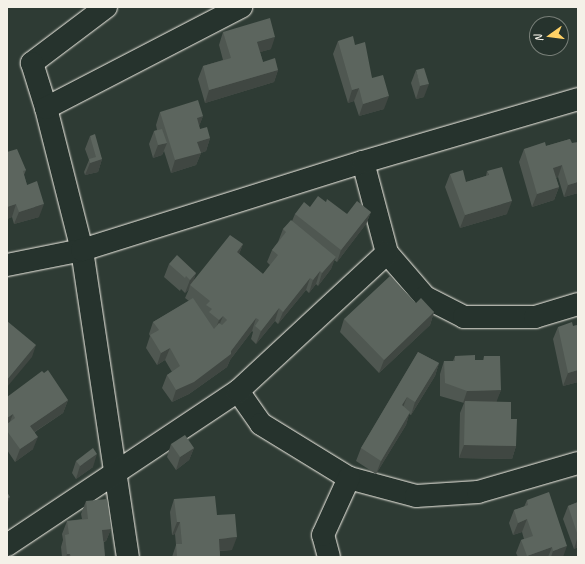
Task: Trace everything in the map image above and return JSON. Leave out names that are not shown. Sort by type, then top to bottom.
[{"type":"street","points":[[106,7],[32,63],[46,108],[82,250],[128,557]]},
{"type":"street","points":[[46,108],[241,7]]},
{"type":"street","points":[[7,265],[82,250],[363,162],[578,99]]},
{"type":"street","points":[[363,162],[387,253],[425,297],[464,317],[535,318],[578,304]]},
{"type":"street","points":[[7,546],[116,470],[238,390],[387,253]]},
{"type":"street","points":[[238,390],[261,424],[349,478],[416,496],[478,492],[578,463]]},
{"type":"street","points":[[329,557],[323,535],[349,478]]},
{"type":"building","points":[[270,18],[275,37],[257,42],[263,62],[275,58],[278,70],[209,90],[203,66],[231,58],[223,32]]},
{"type":"building","points":[[353,36],[355,45],[365,42],[372,78],[383,75],[389,96],[363,104],[359,88],[352,90],[338,41]]},
{"type":"building","points":[[424,68],[429,84],[420,86],[416,70]]},
{"type":"building","points":[[198,100],[203,116],[197,118],[200,129],[207,127],[210,138],[197,142],[201,153],[175,160],[160,112]]},
{"type":"building","points":[[162,129],[167,143],[158,145],[154,131]]},
{"type":"building","points":[[95,134],[102,159],[90,163],[89,159],[96,157],[90,136]]},
{"type":"building","points":[[570,139],[572,143],[578,142],[578,182],[568,185],[562,165],[553,168],[559,187],[537,194],[524,149],[545,142],[546,146]]},
{"type":"building","points":[[17,149],[26,170],[23,171],[27,185],[37,181],[44,204],[19,212],[16,204],[7,207],[7,152]]},
{"type":"building","points":[[502,167],[512,201],[465,215],[450,174],[463,170],[466,182],[489,175],[487,171]]},
{"type":"building","points":[[318,196],[326,202],[327,199],[347,214],[357,201],[371,212],[341,250],[295,214],[304,202],[310,207]]},
{"type":"building","points":[[291,220],[336,257],[322,273],[320,271],[313,280],[310,278],[283,312],[279,308],[261,331],[255,326],[259,320],[256,318],[231,351],[231,354],[194,382],[176,390],[167,375],[180,366],[170,348],[161,353],[150,335],[159,330],[153,322],[193,298],[214,329],[219,323],[222,325],[227,320],[223,316],[219,320],[209,312],[212,309],[206,305],[210,301],[190,285],[230,235],[243,244],[237,252],[263,274],[278,255],[272,250],[286,232],[283,229]]},
{"type":"building","points":[[177,255],[196,273],[190,280],[186,276],[185,278],[169,264]]},
{"type":"building","points":[[390,276],[416,303],[421,298],[434,312],[384,360],[344,319]]},
{"type":"building","points":[[7,321],[36,345],[7,380]]},
{"type":"building","points":[[572,322],[573,326],[578,325],[578,370],[568,373],[558,327]]},
{"type":"building","points":[[418,352],[439,363],[415,402],[407,397],[402,405],[410,412],[381,461],[361,448]]},
{"type":"building","points":[[475,355],[475,360],[484,360],[484,356],[500,356],[501,390],[467,391],[445,383],[444,361],[455,361],[455,356]]},
{"type":"building","points":[[48,370],[68,400],[30,426],[38,437],[20,449],[7,431],[7,424],[15,418],[13,414],[7,418],[7,397],[42,371],[44,373]]},
{"type":"building","points":[[465,401],[511,402],[511,419],[517,419],[516,446],[464,445]]},
{"type":"building","points":[[185,435],[194,448],[180,457],[171,444]]},
{"type":"building","points":[[93,448],[97,454],[80,466],[76,461]]},
{"type":"building","points":[[7,492],[10,497],[7,499]]},
{"type":"building","points":[[549,492],[567,546],[553,551],[552,547],[527,556],[521,540],[533,536],[527,519],[518,523],[514,510],[528,505],[527,500]]},
{"type":"building","points":[[215,496],[217,515],[235,514],[237,537],[219,539],[220,557],[177,557],[176,544],[182,544],[180,522],[177,522],[174,499]]},
{"type":"building","points":[[107,499],[111,529],[102,530],[105,557],[71,557],[70,554],[67,554],[65,535],[69,534],[67,521],[88,519],[86,501]]},
{"type":"building","points":[[578,502],[578,536],[568,506]]}]
